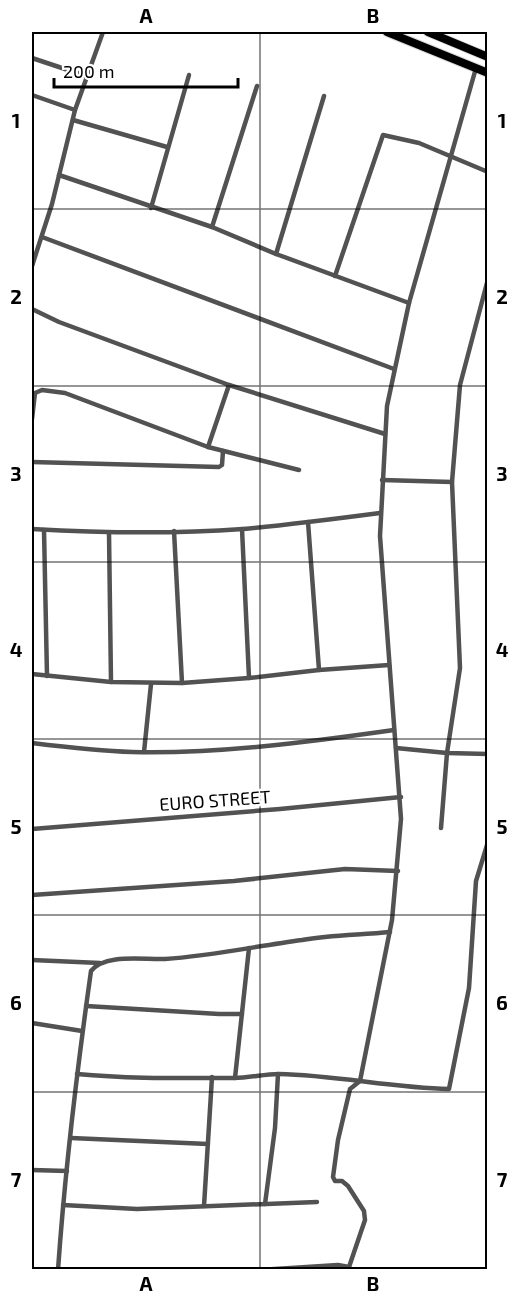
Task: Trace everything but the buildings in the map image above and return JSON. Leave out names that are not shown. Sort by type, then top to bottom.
[{"type":"highway","points":[[387,32],[488,74]]},
{"type":"highway","points":[[428,32],[488,57]]},
{"type":"street","points":[[32,266],[42,237],[75,110],[103,32]]},
{"type":"street","points":[[32,58],[86,76]]},
{"type":"street","points":[[260,1269],[338,1265],[349,1268],[365,1220],[364,1211],[348,1186],[342,1181],[335,1181],[333,1177],[338,1140],[350,1089],[360,1081],[390,932],[398,872],[401,796],[389,665],[380,513],[387,406],[409,303],[476,68]]},
{"type":"street","points":[[151,208],[189,75]]},
{"type":"street","points":[[212,227],[257,86]]},
{"type":"street","points":[[32,95],[75,110]]},
{"type":"street","points":[[276,254],[324,96]]},
{"type":"street","points":[[74,120],[167,147]]},
{"type":"street","points":[[335,276],[383,135],[419,143],[488,172]]},
{"type":"street","points":[[59,175],[212,227],[276,254],[409,303]]},
{"type":"street","points":[[42,237],[394,369]]},
{"type":"street","points":[[441,828],[447,753],[460,668],[452,482],[460,385],[488,279]]},
{"type":"street","points":[[32,309],[59,322],[229,386],[385,434]]},
{"type":"street","points":[[208,447],[229,386]]},
{"type":"street","points":[[32,419],[35,393],[49,390],[74,396],[208,447],[299,470]]},
{"type":"street","points":[[32,462],[219,467],[222,465],[224,451]]},
{"type":"street","points":[[382,480],[452,482]]},
{"type":"street","points":[[32,530],[110,533],[242,529],[380,513]]},
{"type":"street","points":[[308,522],[319,670]]},
{"type":"street","points":[[242,529],[249,678]]},
{"type":"street","points":[[44,530],[47,676]]},
{"type":"street","points":[[174,531],[182,683]]},
{"type":"street","points":[[110,533],[111,682]]},
{"type":"street","points":[[32,674],[151,684],[249,678],[389,665]]},
{"type":"street","points":[[144,752],[151,684]]},
{"type":"street","points":[[32,743],[144,752],[195,751],[333,739],[394,730]]},
{"type":"street","points":[[396,748],[488,754]]},
{"type":"street","name":"EURO STREET","points":[[32,829],[280,809],[401,796]]},
{"type":"street","points":[[77,1074],[171,1079],[235,1078],[278,1074],[409,1088],[449,1089],[469,988],[474,903],[481,861],[488,842]]},
{"type":"street","points":[[481,861],[488,865]]},
{"type":"street","points":[[32,895],[234,881],[345,869],[398,872]]},
{"type":"street","points":[[58,1269],[77,1074],[91,971],[100,963],[108,960],[201,956],[306,939],[390,932]]},
{"type":"street","points":[[235,1078],[249,948]]},
{"type":"street","points":[[32,960],[100,963]]},
{"type":"street","points":[[86,1006],[242,1014]]},
{"type":"street","points":[[32,1023],[82,1031]]},
{"type":"street","points":[[265,1204],[275,1128],[278,1074]]},
{"type":"street","points":[[204,1206],[212,1077]]},
{"type":"street","points":[[71,1138],[208,1144]]},
{"type":"street","points":[[32,1170],[67,1171]]},
{"type":"street","points":[[63,1205],[137,1209],[317,1202]]}]
